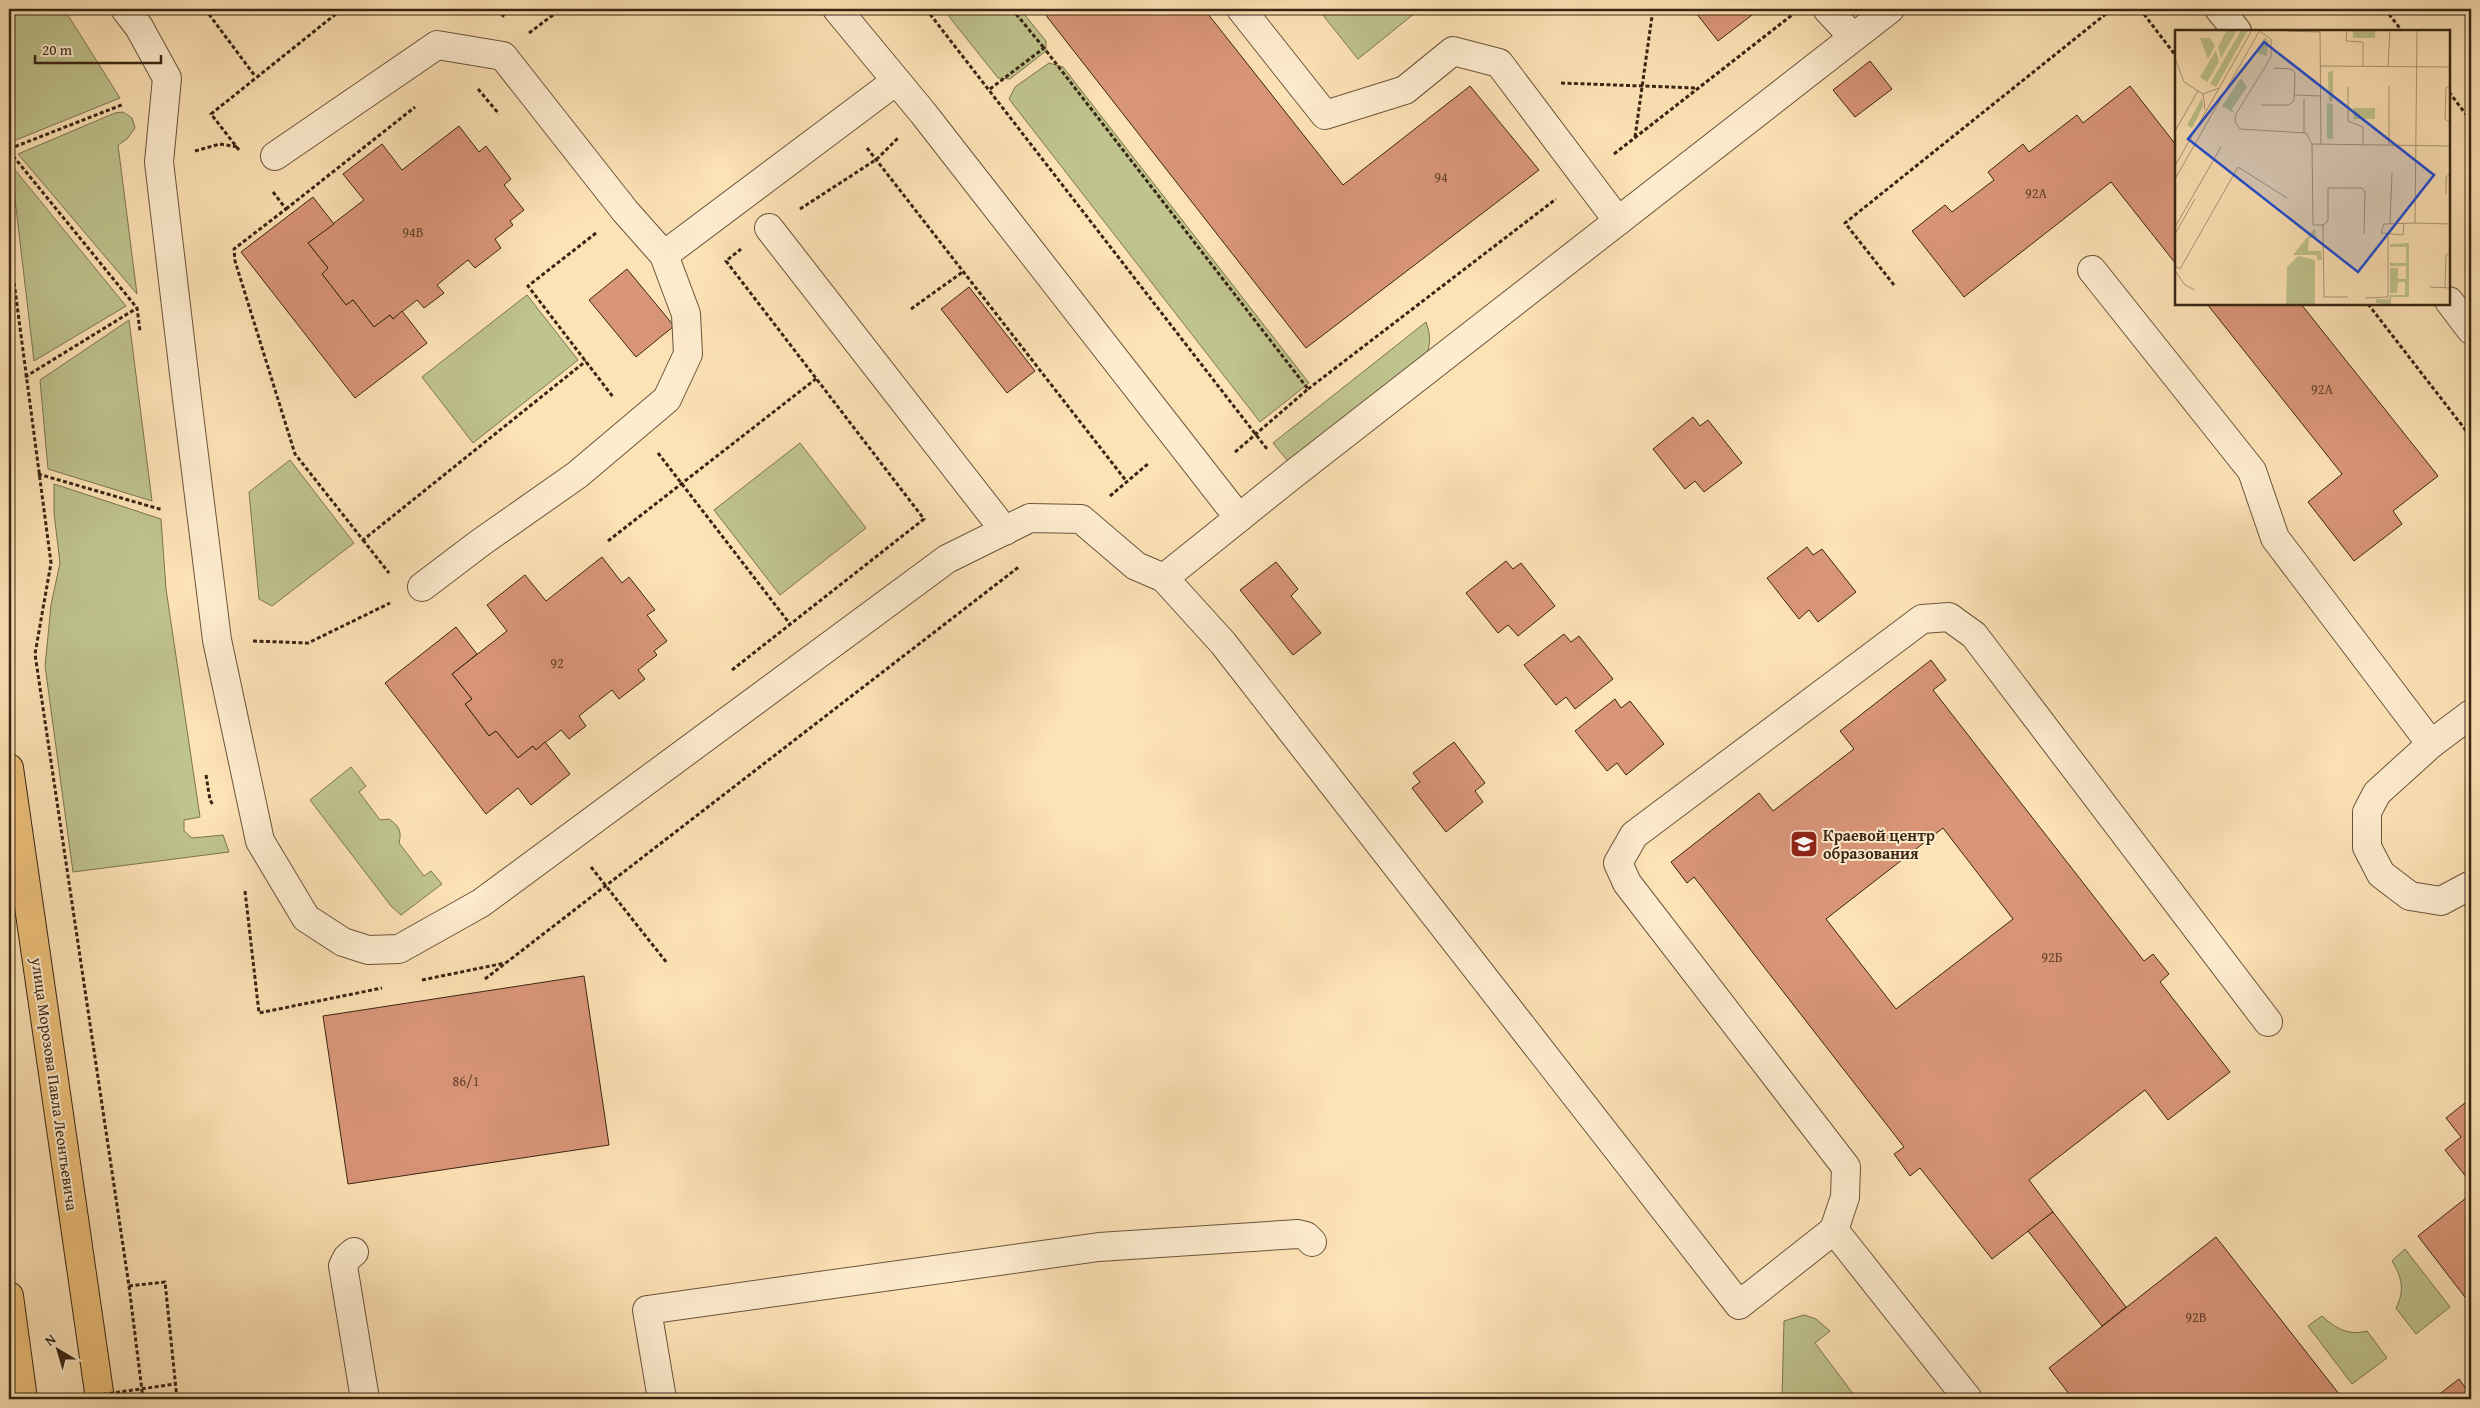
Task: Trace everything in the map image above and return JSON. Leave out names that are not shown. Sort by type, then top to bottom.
[{"type":"main road","name":"улица Морозова Павла Леонтьевича","points":[[9,768],[100,1399]]},
{"type":"main road","points":[[9,1296],[23,1399]]},
{"type":"street","points":[[124,9],[139,27],[167,78],[159,162],[217,640],[260,841],[306,918],[343,942],[368,950],[398,949],[481,903],[947,559],[1030,518],[1081,518],[1136,566],[1164,578],[1222,643],[1738,1305],[1834,1230],[1845,1197],[1846,1167],[1627,883],[1618,863],[1634,835],[1922,618],[1949,617],[1974,635],[2268,1022]]},
{"type":"street","points":[[838,9],[923,113],[1239,518]]},
{"type":"street","points":[[1241,9],[1325,115],[1405,90],[1453,51],[1499,64],[1618,221]]},
{"type":"street","points":[[1828,9],[1853,37]]},
{"type":"street","points":[[1164,578],[1291,476],[1890,9]]},
{"type":"street","points":[[2219,9],[2236,30]]},
{"type":"street","points":[[275,156],[437,45],[503,56],[624,211],[664,255],[686,314],[688,354],[666,399],[577,475],[480,542],[414,591]]},
{"type":"street","points":[[664,255],[896,81]]},
{"type":"street","points":[[769,228],[1005,531]]},
{"type":"street","points":[[2092,270],[2252,471],[2274,538],[2431,744]]},
{"type":"street","points":[[2450,302],[2471,330]]},
{"type":"street","points":[[2471,714],[2431,744],[2377,793],[2366,812],[2367,847],[2382,874],[2410,896],[2441,902],[2471,885]]},
{"type":"street","points":[[1834,1230],[1968,1399]]},
{"type":"street","points":[[662,1399],[647,1310],[1098,1247],[1298,1234],[1306,1236],[1312,1242]]},
{"type":"street","points":[[354,1252],[347,1258],[343,1266],[365,1399]]},
{"type":"path","points":[[205,9],[256,76]]},
{"type":"path","points":[[244,155],[211,114],[256,76],[342,9]]},
{"type":"path","points":[[498,9],[510,24]]},
{"type":"path","points":[[522,39],[561,9]]},
{"type":"path","points":[[926,9],[990,89],[1255,434],[1291,476]]},
{"type":"path","points":[[1012,9],[1308,389]]},
{"type":"path","points":[[1635,138],[1653,9]]},
{"type":"path","points":[[1894,285],[1845,222],[2112,9]]},
{"type":"path","points":[[2140,9],[2175,55]]},
{"type":"path","points":[[2385,9],[2401,30]]},
{"type":"path","points":[[1608,158],[1796,11]]},
{"type":"path","points":[[990,89],[1044,48]]},
{"type":"path","points":[[1512,82],[1698,88]]},
{"type":"path","points":[[474,84],[505,122]]},
{"type":"path","points":[[2450,93],[2471,121]]},
{"type":"path","points":[[9,149],[124,104]]},
{"type":"path","points":[[217,640],[308,643],[414,591],[364,540],[295,454],[235,261],[234,249],[417,106]]},
{"type":"path","points":[[727,673],[924,519],[726,261],[769,228],[877,159],[923,113]]},
{"type":"path","points":[[844,121],[877,159],[1127,482]]},
{"type":"path","points":[[159,162],[220,144],[275,156]]},
{"type":"path","points":[[268,186],[286,209]]},
{"type":"path","points":[[1208,477],[1308,389],[1559,197]]},
{"type":"path","points":[[591,225],[597,232]]},
{"type":"path","points":[[9,244],[51,563],[35,654],[129,1286],[143,1399]]},
{"type":"path","points":[[911,309],[964,271]]},
{"type":"path","points":[[2369,305],[2471,437]]},
{"type":"path","points":[[26,377],[137,308]]},
{"type":"path","points":[[364,540],[586,361]]},
{"type":"path","points":[[608,541],[817,378]]},
{"type":"path","points":[[1081,518],[1178,439]]},
{"type":"path","points":[[38,474],[163,510]]},
{"type":"path","points":[[485,979],[1026,561]]},
{"type":"path","points":[[569,839],[667,962]]},
{"type":"path","points":[[129,1286],[165,1282],[177,1399]]},
{"type":"path","points":[[71,1399],[175,1384]]},
{"type":"green space","points":[[9,9],[64,9],[120,98],[11,142],[9,137]]},
{"type":"green space","points":[[943,9],[1020,9],[1046,41],[1046,51],[1010,79],[998,78]]},
{"type":"green space","points":[[1318,9],[1420,9],[1358,59]]},
{"type":"green space","points":[[1049,63],[1063,67],[1309,383],[1260,422],[1009,99],[1015,87]]},
{"type":"green space","points":[[123,112],[132,118],[135,128],[127,139],[118,145],[137,294],[18,154],[115,113]]},
{"type":"green space","points":[[11,165],[126,306],[34,361]]},
{"type":"green space","points":[[527,295],[578,360],[473,443],[422,377]]},
{"type":"green space","points":[[129,320],[152,501],[48,469],[40,380]]},
{"type":"green space","points":[[1426,322],[1430,340],[1425,358],[1292,466],[1273,443]]},
{"type":"green space","points":[[800,443],[866,528],[780,595],[714,510]]},
{"type":"green space","points":[[290,460],[354,543],[272,606],[259,599],[249,492]]},
{"type":"green space","points":[[54,484],[161,519],[166,589],[200,817],[184,820],[184,831],[192,838],[223,835],[229,852],[73,872],[45,666],[51,605],[60,563],[54,513]]},
{"type":"green space","points":[[351,767],[366,786],[359,792],[380,820],[389,819],[395,824],[400,832],[399,843],[424,876],[431,871],[442,884],[401,915],[391,906],[310,800]]},
{"type":"green space","points":[[2405,1249],[2450,1307],[2416,1334],[2396,1308],[2401,1296],[2401,1284],[2392,1261]]},
{"type":"green space","points":[[1804,1315],[1816,1319],[1830,1331],[1815,1343],[1857,1399],[1782,1399],[1784,1321]]},
{"type":"green space","points":[[2322,1316],[2332,1324],[2348,1332],[2367,1331],[2387,1358],[2352,1384],[2308,1326]]},
{"type":"building","points":[[1041,9],[1204,9],[1343,185],[1470,86],[1539,170],[1306,348]]},
{"type":"building","points":[[1693,9],[1760,9],[1718,41]]},
{"type":"building","points":[[1870,61],[1892,89],[1855,117],[1833,90]]},
{"type":"building","points":[[2130,86],[2175,144],[2175,263],[2111,182],[1964,297],[1912,231],[1945,205],[1952,212],[1994,180],[1988,172],[2023,144],[2029,152],[2077,115],[2083,123]]},
{"type":"building","points":[[459,126],[479,152],[486,146],[511,179],[504,185],[524,210],[510,221],[513,225],[495,239],[501,248],[475,268],[468,260],[437,285],[444,293],[424,308],[417,300],[393,319],[390,315],[374,327],[353,300],[346,305],[322,274],[328,268],[308,243],[364,200],[343,174],[382,144],[402,170]]},
{"type":"building","points":[[313,197],[334,224],[308,243],[328,268],[322,274],[346,305],[353,300],[374,327],[390,315],[393,319],[402,311],[427,343],[355,398],[241,252]]},
{"type":"building","points":[[627,269],[674,326],[636,357],[589,300]]},
{"type":"building","points":[[969,287],[1035,371],[1007,393],[941,309]]},
{"type":"building","points":[[2208,305],[2302,305],[2438,476],[2393,511],[2402,524],[2354,561],[2308,502],[2342,474]]},
{"type":"building","points":[[1693,417],[1700,426],[1708,420],[1742,463],[1704,492],[1695,481],[1685,489],[1653,449]]},
{"type":"building","points":[[1807,547],[1813,555],[1822,549],[1856,592],[1818,622],[1809,610],[1799,619],[1767,578]]},
{"type":"building","points":[[602,557],[622,583],[629,577],[655,610],[647,615],[667,641],[654,651],[657,655],[638,670],[645,679],[619,699],[612,690],[579,716],[586,726],[569,739],[561,730],[536,750],[533,746],[518,758],[496,731],[489,736],[465,704],[472,699],[452,674],[507,631],[487,605],[525,575],[546,601]]},
{"type":"building","points":[[1506,561],[1513,569],[1521,563],[1555,606],[1518,636],[1508,625],[1498,633],[1466,593]]},
{"type":"building","points":[[1276,562],[1298,589],[1291,596],[1321,633],[1293,655],[1240,590]]},
{"type":"building","points":[[456,627],[477,654],[452,674],[472,699],[465,704],[489,736],[496,731],[518,758],[533,746],[536,750],[545,742],[570,774],[531,805],[518,788],[486,814],[385,683]]},
{"type":"building","points":[[1564,634],[1571,642],[1579,636],[1613,679],[1575,709],[1566,697],[1556,705],[1524,665]]},
{"type":"building","points":[[1931,660],[1946,680],[1933,690],[2144,961],[2153,954],[2169,974],[2160,982],[2230,1072],[2168,1120],[2145,1090],[2029,1180],[2053,1212],[1992,1259],[1920,1168],[1910,1176],[1894,1154],[1904,1147],[1694,877],[1687,883],[1671,862],[1759,793],[1773,811],[1854,749],[1840,731]],"holes":[[[1943,828],[2013,919],[1896,1009],[1826,919]]]},
{"type":"building","points":[[1615,699],[1621,708],[1630,701],[1664,744],[1626,775],[1617,763],[1607,771],[1575,731]]},
{"type":"building","points":[[1454,742],[1485,783],[1475,791],[1483,802],[1446,832],[1412,788],[1420,782],[1413,773]]},
{"type":"building","points":[[584,976],[609,1145],[348,1184],[323,1016]]},
{"type":"building","points":[[2471,1098],[2471,1183],[2445,1150],[2461,1137],[2446,1118]]},
{"type":"building","points":[[2471,1194],[2471,1305],[2418,1236]]},
{"type":"building","points":[[2053,1212],[2126,1307],[2102,1326],[2028,1231]]},
{"type":"building","points":[[2216,1237],[2343,1399],[2073,1399],[2049,1368]]},
{"type":"building","points":[[2459,1379],[2471,1393],[2471,1399],[2433,1399]]},
{"type":"place","name":"Краевой центр образования","points":[[1804,844]]}]
